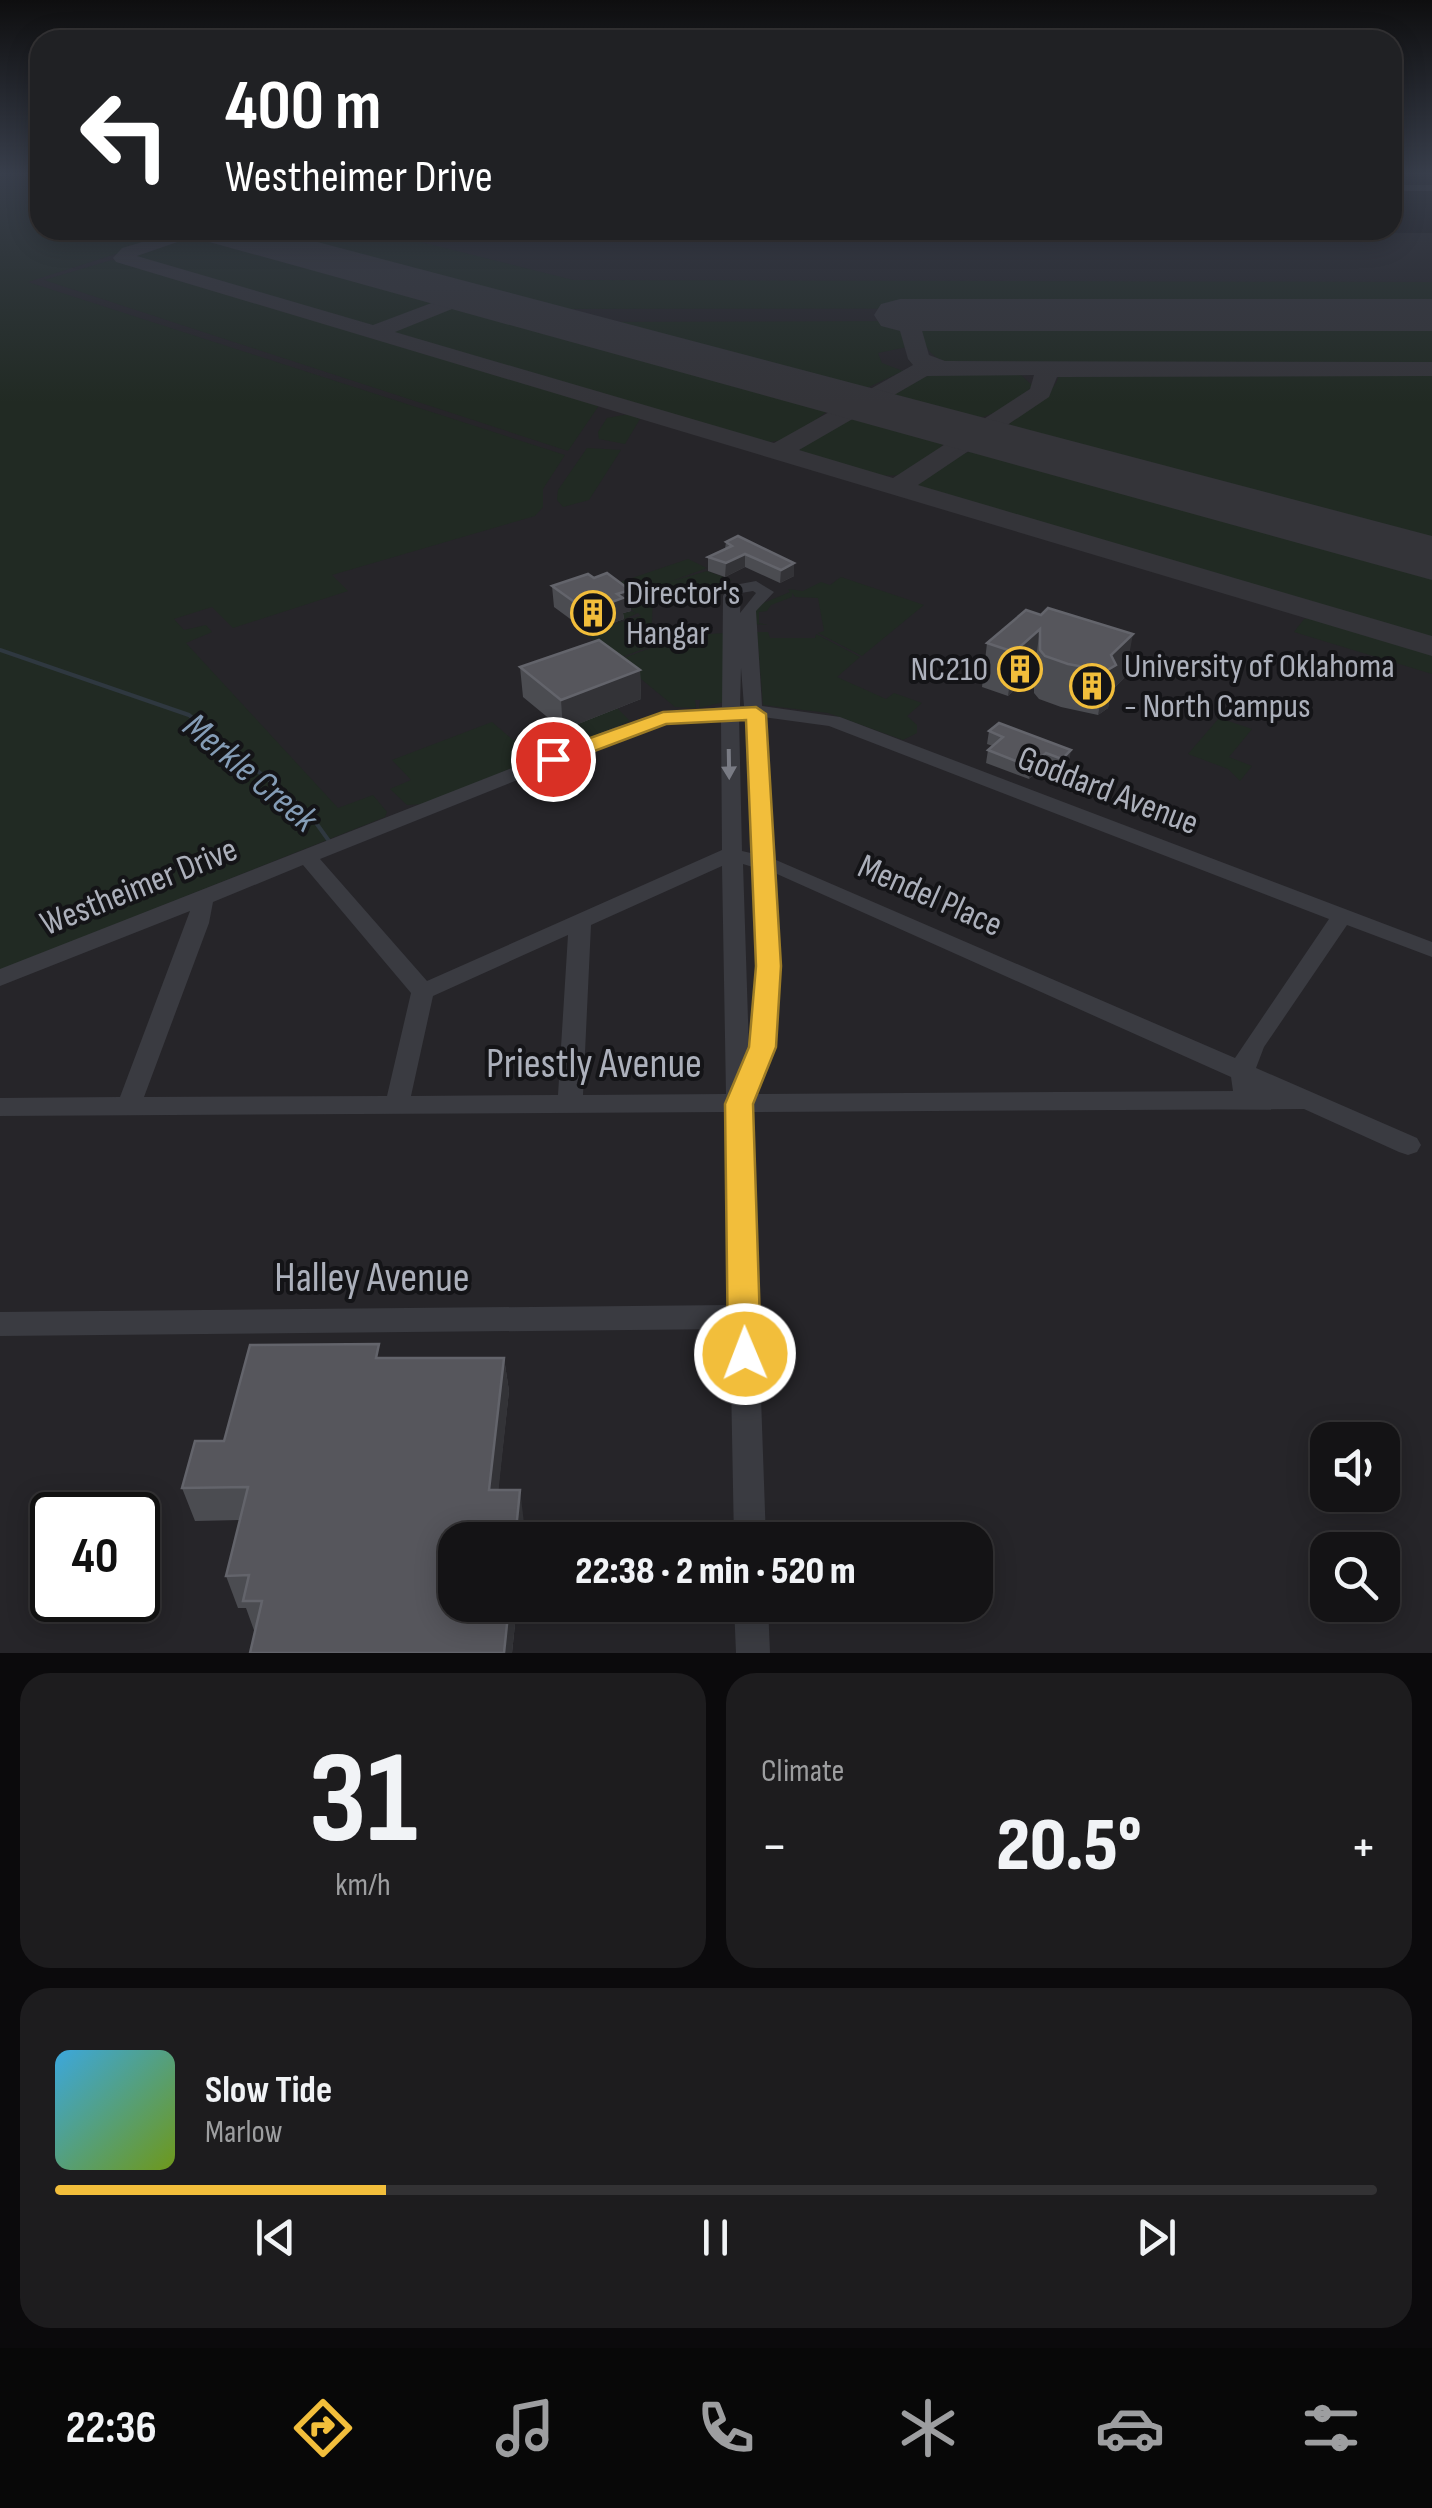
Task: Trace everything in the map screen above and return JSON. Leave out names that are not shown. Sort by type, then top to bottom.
[{"type":"street","points":[[739,1104],[758,1061],[766,1024],[766,862],[747,613],[766,592],[749,586],[734,589],[731,596],[730,713],[731,854],[750,1522]]},
{"type":"street","name":"Westheimer Drive","points":[[0,978],[648,722],[682,715],[756,714]]},
{"type":"street","name":"Goddard Avenue","points":[[756,714],[801,716],[845,725],[1432,950]]},
{"type":"street","points":[[422,992],[731,854]]},
{"type":"street","name":"Mendel Place","points":[[731,854],[766,862],[1408,1145]]},
{"type":"street","points":[[306,856],[422,992]]},
{"type":"street","points":[[129,1105],[198,923],[204,896]]},
{"type":"street","points":[[1234,1100],[1254,1044],[1342,916]]},
{"type":"street","points":[[570,1105],[580,920]]},
{"type":"street","points":[[397,1104],[422,992]]},
{"type":"street","name":"Priestly Avenue","points":[[0,1107],[1309,1100]]},
{"type":"street","name":"Halley Avenue","points":[[0,1324],[744,1317]]},
{"type":"street","points":[[752,1622],[753,1653]]},
{"type":"shaded area","points":[[0,249],[1432,249],[1432,1653],[0,1653]]},
{"type":"shaded area","points":[[0,249],[131,249],[28,282],[565,455],[543,489],[543,507],[535,516],[332,575],[348,591],[233,628],[212,607],[174,619],[184,630],[206,625],[212,632],[186,643],[338,808],[373,795],[387,812],[385,817],[0,970]]},
{"type":"shaded area","points":[[151,249],[262,249],[433,296],[437,304],[384,325],[363,326],[130,256]]},
{"type":"shaded area","points":[[316,249],[450,249],[573,280],[1432,282],[1432,308],[543,309]]},
{"type":"shaded area","points":[[112,260],[600,404],[568,451],[44,280]]},
{"type":"shaded area","points":[[452,306],[471,306],[834,406],[791,439],[762,443],[392,333],[395,327]]},
{"type":"shaded area","points":[[1432,320],[1432,364],[970,365],[937,358],[927,348],[920,330],[926,321]]},
{"type":"shaded area","points":[[901,321],[907,347],[878,353],[882,363],[903,371],[856,393],[589,322]]},
{"type":"shaded area","points":[[1432,370],[1432,547],[1004,432],[1050,392],[1059,375]]},
{"type":"shaded area","points":[[987,372],[1021,375],[1033,386],[1013,402],[979,418],[948,418],[888,402],[920,378]]},
{"type":"shaded area","points":[[629,414],[640,419],[625,444],[599,439],[598,432],[607,418]]},
{"type":"shaded area","points":[[867,415],[947,437],[927,463],[889,476],[844,468],[800,451],[801,445],[844,422]]},
{"type":"shaded area","points":[[983,447],[1432,570],[1432,641],[944,497],[918,485],[937,466]]},
{"type":"shaded area","points":[[587,448],[621,450],[589,500],[563,507],[557,500],[558,490]]},
{"type":"shaded area","points":[[688,559],[707,568],[669,582],[707,571],[732,580],[712,589],[653,594],[651,646],[617,659],[584,633],[641,616],[638,613],[616,623],[618,615],[636,613],[618,599],[633,593],[614,598],[600,589]]},
{"type":"shaded area","points":[[841,577],[924,605],[862,656],[818,633],[824,631],[818,598],[795,597],[792,593],[792,597],[759,612],[759,623],[768,625],[751,624],[756,606],[790,592],[788,589],[803,591],[821,582],[830,585]]},
{"type":"shaded area","points":[[1319,618],[1432,652],[1432,674],[1294,632],[1304,619]]},
{"type":"shaded area","points":[[654,632],[663,633],[664,637],[725,633],[724,702],[699,708],[700,700],[695,700],[696,708],[675,707],[618,660],[653,647]]},
{"type":"shaded area","points":[[757,632],[768,632],[770,638],[815,638],[816,634],[860,657],[837,677],[886,699],[894,693],[922,703],[907,716],[917,725],[917,733],[903,740],[828,713],[763,705]]},
{"type":"shaded area","points":[[617,708],[630,721],[568,747],[542,729]]},
{"type":"shaded area","points":[[1219,718],[1252,729],[1229,757],[1252,766],[1240,781],[1228,769],[1188,754]]},
{"type":"shaded area","points":[[492,722],[513,740],[532,736],[547,754],[424,804],[407,805],[390,789],[411,780],[392,760]]},
{"type":"building","points":[[738,536],[794,563],[781,570],[745,554],[726,563],[708,557],[732,546],[726,542]]},
{"type":"building","points":[[607,573],[630,590],[617,594],[623,598],[587,611],[552,586],[588,574],[594,578]]},
{"type":"building","points":[[1048,608],[1133,634],[1111,655],[1116,665],[1106,671],[1045,656],[1040,650],[1040,629],[1014,652],[987,643],[1026,610],[1041,615]]},
{"type":"building","points":[[599,640],[640,670],[561,700],[520,667]]},
{"type":"building","points":[[999,723],[1071,750],[1062,759],[1046,753],[1031,767],[988,750],[1003,737],[989,731]]},
{"type":"building","points":[[379,1344],[376,1358],[504,1358],[489,1490],[520,1490],[517,1522],[438,1522],[438,1622],[507,1622],[504,1653],[250,1653],[262,1601],[243,1601],[249,1575],[226,1576],[248,1487],[182,1488],[195,1441],[224,1441],[250,1345]]},
{"type":"waterway","name":"Merkle Creek","points":[[0,650],[189,715],[309,813],[329,841]]},
{"type":"taxiway","points":[[139,249],[123,258],[374,332]]},
{"type":"taxiway","points":[[374,332],[465,297]]},
{"type":"taxiway","points":[[912,315],[907,317],[919,359],[942,368],[1064,368]]},
{"type":"taxiway","points":[[374,332],[777,452]]},
{"type":"taxiway","points":[[897,487],[1041,392],[1046,372],[1064,368]]},
{"type":"taxiway","points":[[1064,368],[1432,369]]},
{"type":"taxiway","points":[[777,452],[922,369],[948,369]]},
{"type":"taxiway","points":[[777,452],[1432,646]]},
{"type":"runway","points":[[289,249],[1432,558]]},
{"type":"runway","points":[[900,315],[1432,315]]},
{"type":"place","name":"Director's Hangar","points":[[593,613]]},
{"type":"place","name":"NC210","points":[[1020,669]]},
{"type":"place","name":"University of Oklahoma - North Campus","points":[[1092,686]]},
{"type":"route","points":[[553,759],[663,718],[756,714],[768,966],[762,1047],[739,1104],[745,1354]]}]
